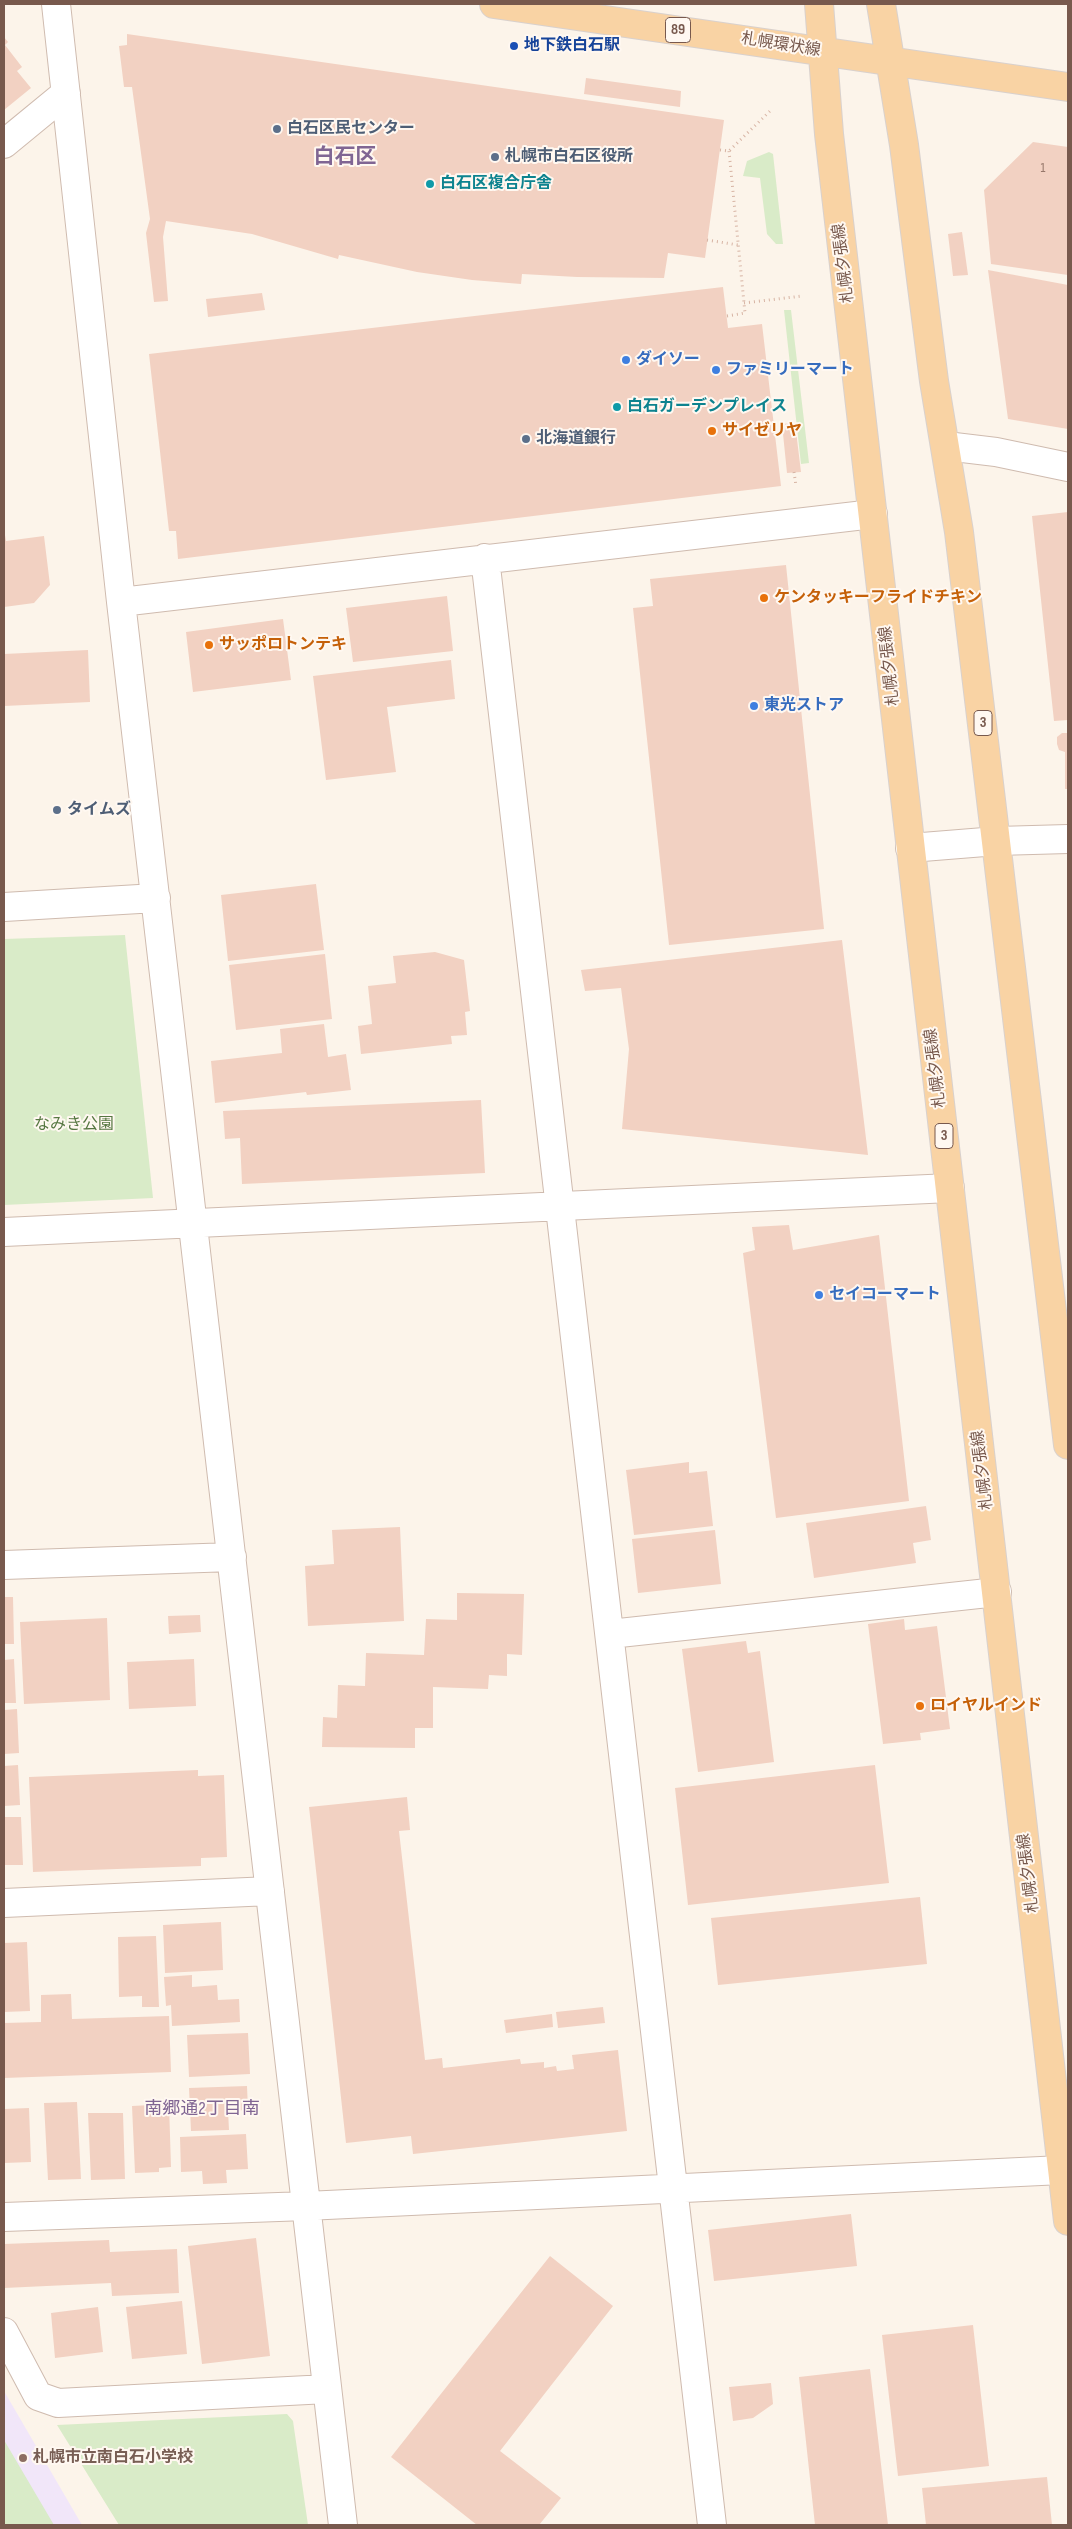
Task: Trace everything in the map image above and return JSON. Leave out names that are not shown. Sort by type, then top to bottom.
[{"type":"main road","name":"札幌環状線","points":[[494,4],[1068,87]]},
{"type":"main road","name":"札幌夕張線","points":[[819,4],[829,134],[1068,2221]]},
{"type":"main road","name":"3","points":[[881,4],[904,145],[934,381],[960,542],[1066,1400],[1068,1445]]},
{"type":"street","points":[[56,4],[121,602],[343,2525]]},
{"type":"street","points":[[4,144],[66,93]]},
{"type":"street","points":[[946,446],[996,452],[1068,467]]},
{"type":"street","points":[[121,602],[873,514]]},
{"type":"street","points":[[485,558],[712,2525]]},
{"type":"street","points":[[910,848],[997,841],[1068,840]]},
{"type":"street","points":[[4,907],[156,898]]},
{"type":"street","points":[[4,1232],[950,1188]]},
{"type":"street","points":[[4,1566],[232,1557]]},
{"type":"street","points":[[610,1634],[997,1592]]},
{"type":"street","points":[[4,1903],[270,1890]]},
{"type":"street","points":[[4,2217],[306,2206],[1062,2170]]},
{"type":"street","points":[[4,2332],[38,2396],[58,2403],[327,2389]]},
{"type":"path","points":[[729,151],[770,111]]},
{"type":"path","points":[[720,150],[729,151]]},
{"type":"path","points":[[727,316],[745,314],[729,151]]},
{"type":"path","points":[[707,240],[738,245]]},
{"type":"path","points":[[744,303],[802,296]]},
{"type":"path","points":[[794,472],[796,493]]},
{"type":"shaded area","name":"札幌市立南白石小学校","points":[[4,2391],[82,2525],[4,2525]]},
{"type":"green space","points":[[769,152],[773,154],[783,244],[776,244],[767,234],[760,178],[743,176],[747,161]]},
{"type":"green space","points":[[784,310],[791,310],[809,463],[801,464]]},
{"type":"green space","name":"なみき公園","points":[[125,935],[153,1198],[4,1205],[4,939]]},
{"type":"green space","points":[[287,2414],[293,2421],[308,2525],[119,2525],[57,2425]]},
{"type":"green space","points":[[4,2440],[54,2525],[4,2525]]},
{"type":"building","name":"白石区複合庁舎","points":[[127,34],[724,120],[705,258],[668,253],[664,278],[522,274],[521,284],[472,280],[417,272],[339,255],[338,259],[252,234],[166,221],[163,237],[168,301],[154,302],[146,233],[150,219],[132,87],[124,87],[119,46],[127,45]]},
{"type":"building","points":[[4,37],[8,42],[5,45],[22,67],[17,71],[31,88],[4,110]]},
{"type":"building","points":[[586,78],[681,91],[680,107],[584,94]]},
{"type":"building","points":[[1033,142],[1068,147],[1068,275],[991,264],[984,190]]},
{"type":"building","points":[[962,232],[968,275],[953,276],[948,234]]},
{"type":"building","points":[[988,270],[1068,285],[1068,429],[1008,419]]},
{"type":"building","points":[[723,287],[728,328],[762,324],[781,486],[178,559],[176,531],[169,531],[149,354]]},
{"type":"building","points":[[262,293],[265,310],[208,317],[206,299]]},
{"type":"building","points":[[795,423],[801,472],[787,473],[782,424]]},
{"type":"building","points":[[1068,512],[1068,720],[1054,721],[1032,516]]},
{"type":"building","points":[[4,529],[6,541],[44,536],[50,585],[34,603],[4,607]]},
{"type":"building","points":[[786,565],[824,929],[669,945],[633,608],[653,606],[650,579]]},
{"type":"building","points":[[447,596],[453,651],[353,662],[346,608]]},
{"type":"building","points":[[283,619],[291,680],[193,692],[186,632]]},
{"type":"building","points":[[88,650],[90,702],[4,706],[4,654]]},
{"type":"building","points":[[451,660],[455,699],[387,707],[396,772],[326,780],[313,676]]},
{"type":"building","points":[[1062,733],[1068,733],[1068,789],[1065,789],[1065,752],[1059,750],[1057,744],[1057,737]]},
{"type":"building","points":[[316,884],[324,950],[228,961],[221,895]]},
{"type":"building","points":[[842,940],[868,1155],[622,1129],[629,1049],[621,988],[585,991],[581,970]]},
{"type":"building","points":[[435,952],[464,960],[470,1011],[465,1012],[467,1035],[451,1036],[452,1044],[361,1054],[358,1026],[372,1024],[368,986],[396,983],[393,956]]},
{"type":"building","points":[[325,954],[332,1019],[236,1030],[229,965]]},
{"type":"building","points":[[324,1024],[328,1057],[346,1054],[351,1090],[307,1095],[306,1092],[215,1103],[211,1061],[282,1053],[280,1029]]},
{"type":"building","points":[[481,1100],[485,1173],[242,1184],[240,1138],[225,1139],[223,1111]]},
{"type":"building","points":[[789,1225],[793,1250],[879,1235],[909,1501],[776,1518],[743,1253],[755,1250],[752,1227]]},
{"type":"building","points":[[689,1462],[689,1473],[707,1471],[713,1526],[634,1535],[626,1470]]},
{"type":"building","points":[[926,1506],[931,1540],[913,1543],[916,1563],[814,1578],[806,1523]]},
{"type":"building","points":[[400,1527],[404,1621],[308,1626],[305,1566],[334,1564],[332,1530]]},
{"type":"building","points":[[715,1530],[721,1584],[638,1593],[632,1539]]},
{"type":"building","points":[[457,1593],[524,1594],[522,1655],[507,1654],[507,1676],[489,1675],[488,1689],[433,1687],[433,1728],[415,1728],[415,1748],[322,1747],[323,1717],[337,1718],[338,1685],[365,1686],[366,1653],[424,1655],[426,1619],[457,1620]]},
{"type":"building","points":[[4,1597],[13,1597],[14,1644],[4,1644]]},
{"type":"building","points":[[200,1615],[201,1632],[169,1634],[168,1616]]},
{"type":"building","points":[[107,1618],[110,1700],[24,1704],[20,1622]]},
{"type":"building","points":[[904,1619],[905,1630],[937,1626],[950,1729],[920,1733],[921,1740],[883,1744],[868,1624]]},
{"type":"building","points":[[746,1641],[748,1653],[760,1651],[774,1762],[698,1772],[682,1649]]},
{"type":"building","points":[[14,1659],[16,1703],[4,1703],[4,1660]]},
{"type":"building","points":[[194,1659],[196,1706],[129,1709],[127,1662]]},
{"type":"building","points":[[17,1709],[19,1753],[4,1754],[4,1710]]},
{"type":"building","points":[[18,1765],[20,1805],[4,1806],[4,1766]]},
{"type":"building","points":[[875,1765],[889,1883],[688,1905],[675,1788]]},
{"type":"building","points":[[198,1770],[198,1776],[224,1775],[227,1857],[201,1858],[201,1866],[33,1872],[29,1777]]},
{"type":"building","points":[[407,1797],[410,1830],[399,1831],[425,2060],[442,2058],[443,2068],[520,2059],[521,2064],[544,2062],[544,2068],[556,2066],[557,2071],[574,2069],[572,2055],[618,2050],[627,2131],[413,2154],[411,2136],[346,2143],[309,1807]]},
{"type":"building","points":[[4,1817],[21,1817],[23,1865],[4,1865]]},
{"type":"building","points":[[920,1897],[927,1964],[718,1985],[711,1918]]},
{"type":"building","points":[[221,1922],[223,1970],[165,1973],[163,1925]]},
{"type":"building","points":[[156,1936],[159,2007],[142,2007],[142,1996],[119,1997],[118,1937]]},
{"type":"building","points":[[27,1942],[30,2011],[4,2012],[4,1943]]},
{"type":"building","points":[[192,1975],[192,1987],[217,1985],[218,2000],[239,1999],[240,2022],[172,2026],[171,2005],[166,2006],[164,1977]]},
{"type":"building","points":[[71,1994],[72,2019],[169,2016],[171,2072],[4,2078],[4,2023],[41,2022],[41,1995]]},
{"type":"building","points":[[603,2007],[605,2023],[558,2028],[556,2012]]},
{"type":"building","points":[[552,2014],[553,2027],[506,2033],[504,2020]]},
{"type":"building","points":[[248,2033],[250,2074],[189,2077],[187,2035]]},
{"type":"building","points":[[247,2086],[248,2110],[228,2111],[229,2130],[191,2131],[189,2088]]},
{"type":"building","points":[[77,2102],[81,2179],[48,2180],[44,2103]]},
{"type":"building","points":[[169,2104],[171,2167],[159,2168],[159,2172],[135,2173],[132,2106]]},
{"type":"building","points":[[29,2108],[31,2162],[4,2163],[4,2109]]},
{"type":"building","points":[[88,2113],[123,2113],[125,2179],[91,2180]]},
{"type":"building","points":[[246,2134],[248,2169],[226,2170],[227,2183],[203,2184],[202,2171],[181,2172],[180,2137]]},
{"type":"building","points":[[851,2214],[857,2266],[714,2281],[708,2230]]},
{"type":"building","points":[[256,2238],[270,2356],[202,2364],[188,2246]]},
{"type":"building","points":[[109,2240],[110,2252],[177,2249],[179,2293],[112,2296],[111,2283],[4,2288],[4,2244]]},
{"type":"building","points":[[550,2256],[613,2306],[500,2451],[561,2498],[539,2525],[477,2525],[391,2457]]},
{"type":"building","points":[[182,2301],[187,2354],[132,2359],[126,2307]]},
{"type":"building","points":[[98,2307],[103,2352],[55,2358],[51,2313]]},
{"type":"building","points":[[973,2325],[989,2466],[898,2476],[882,2335]]},
{"type":"building","points":[[870,2369],[888,2525],[815,2525],[799,2377]]},
{"type":"building","points":[[771,2383],[773,2404],[753,2418],[733,2421],[729,2387]]},
{"type":"building","points":[[1047,2477],[1052,2525],[926,2525],[922,2488]]},
{"type":"place","name":"地下鉄白石駅","points":[[514,46]]},
{"type":"place","name":"白石区民センター","points":[[277,129]]},
{"type":"place","name":"札幌市白石区役所","points":[[495,157]]},
{"type":"place","name":"白石区複合庁舎","points":[[430,184]]},
{"type":"place","name":"ダイソー","points":[[626,360]]},
{"type":"place","name":"ファミリーマート","points":[[716,370]]},
{"type":"place","name":"白石ガーデンプレイス","points":[[617,407]]},
{"type":"place","name":"サイゼリヤ","points":[[712,431]]},
{"type":"place","name":"北海道銀行","points":[[526,439]]},
{"type":"place","name":"ケンタッキーフライドチキン","points":[[764,598]]},
{"type":"place","name":"サッポロトンテキ","points":[[209,645]]},
{"type":"place","name":"東光ストア","points":[[754,706]]},
{"type":"place","name":"タイムズ","points":[[57,810]]},
{"type":"place","name":"セイコーマート","points":[[819,1295]]},
{"type":"place","name":"ロイヤルインド","points":[[920,1706]]},
{"type":"place","name":"札幌市立南白石小学校","points":[[23,2458]]},
{"type":"district","name":"白石区","points":[[345,158]]},
{"type":"district","name":"南郷通2丁目南","points":[[202,2109]]}]
